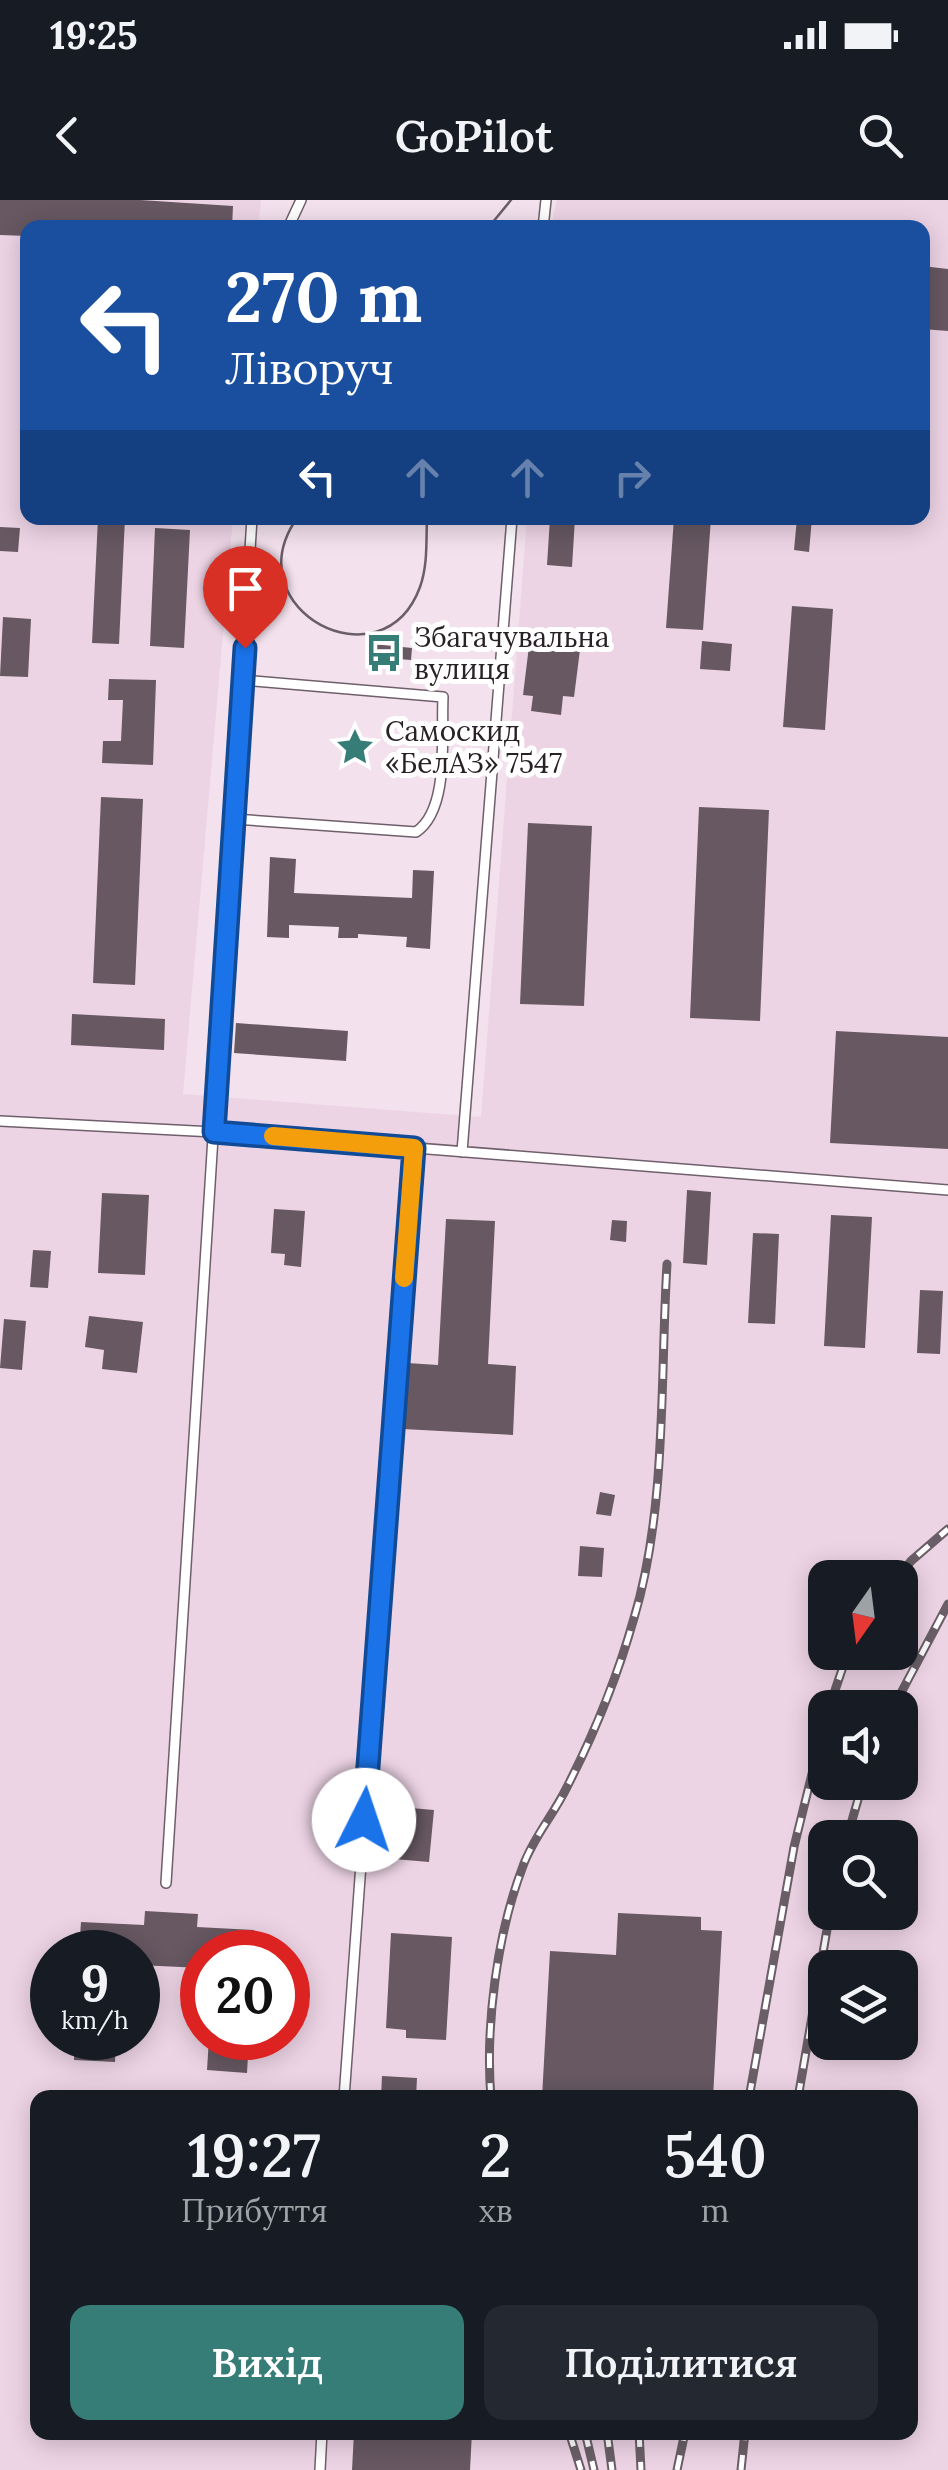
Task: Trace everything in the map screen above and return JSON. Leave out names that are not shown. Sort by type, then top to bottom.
[{"type":"lane","points":[[166,1883],[252,525]]},
{"type":"lane","points":[[462,1152],[511,525]]},
{"type":"lane","points":[[234,820],[416,832],[428,824],[438,805],[442,697],[243,680]]},
{"type":"lane","points":[[0,1121],[214,1132],[948,1190]]},
{"type":"lane","points":[[345,2090],[414,1148]]},
{"type":"lane","points":[[320,2470],[322,2440]]},
{"type":"shaded area","points":[[0,200],[261,200],[259,220],[20,220],[20,525],[232,525],[183,1094],[481,1117],[526,525],[930,525],[930,220],[553,220],[557,200],[948,200],[948,2470],[0,2470]]},
{"type":"building","points":[[0,200],[140,200],[233,206],[232,220],[20,220],[20,236],[0,235]]},
{"type":"building","points":[[930,267],[948,269],[948,331],[930,330]]},
{"type":"building","points":[[98,525],[125,525],[119,644],[92,643]]},
{"type":"building","points":[[550,525],[575,525],[572,567],[547,565]]},
{"type":"building","points":[[673,525],[710,525],[703,630],[666,628]]},
{"type":"building","points":[[796,525],[811,525],[809,552],[794,550]]},
{"type":"building","points":[[0,527],[20,528],[18,552],[0,551]]},
{"type":"building","points":[[155,528],[190,530],[184,648],[150,646]]},
{"type":"building","points":[[792,606],[833,609],[825,730],[783,727]]},
{"type":"building","points":[[3,617],[31,619],[28,677],[0,676]]},
{"type":"building","points":[[555,638],[581,642],[574,697],[563,696],[561,715],[531,711],[533,696],[523,695],[529,646],[553,649]]},
{"type":"building","points":[[702,641],[732,644],[730,671],[700,669]]},
{"type":"building","points":[[373,644],[412,648],[411,660],[372,657]]},
{"type":"building","points":[[109,679],[156,680],[153,765],[102,763],[103,741],[121,741],[123,700],[108,700]]},
{"type":"building","points":[[101,797],[143,799],[135,985],[93,983]]},
{"type":"building","points":[[699,807],[769,810],[760,1021],[690,1018]]},
{"type":"building","points":[[528,823],[592,826],[584,1006],[520,1004]]},
{"type":"building","points":[[270,857],[296,859],[294,893],[412,898],[413,870],[434,871],[430,949],[406,947],[407,937],[358,934],[358,938],[338,938],[339,927],[289,925],[289,938],[267,937]]},
{"type":"building","points":[[72,1014],[165,1019],[164,1050],[71,1045]]},
{"type":"building","points":[[236,1023],[348,1031],[346,1061],[234,1053]]},
{"type":"building","points":[[836,1031],[948,1037],[948,1149],[830,1143]]},
{"type":"building","points":[[687,1190],[711,1192],[707,1265],[683,1263]]},
{"type":"building","points":[[102,1193],[149,1195],[145,1275],[98,1273]]},
{"type":"building","points":[[274,1209],[305,1211],[301,1267],[284,1265],[285,1254],[271,1253]]},
{"type":"building","points":[[831,1215],[872,1217],[865,1348],[824,1346]]},
{"type":"building","points":[[446,1219],[495,1221],[488,1364],[516,1366],[513,1435],[403,1429],[407,1363],[438,1365]]},
{"type":"building","points":[[612,1220],[627,1221],[626,1242],[610,1240]]},
{"type":"building","points":[[753,1233],[779,1234],[775,1324],[748,1323]]},
{"type":"building","points":[[33,1250],[51,1251],[48,1288],[30,1287]]},
{"type":"building","points":[[920,1290],[943,1291],[940,1354],[917,1353]]},
{"type":"building","points":[[89,1316],[143,1322],[137,1373],[102,1369],[104,1350],[85,1347]]},
{"type":"building","points":[[4,1319],[26,1321],[22,1370],[0,1368]]},
{"type":"building","points":[[600,1492],[615,1495],[611,1516],[596,1514]]},
{"type":"building","points":[[580,1546],[604,1548],[602,1577],[578,1576]]},
{"type":"building","points":[[399,1807],[434,1810],[429,1862],[394,1859]]},
{"type":"building","points":[[145,1911],[198,1914],[197,1927],[254,1930],[180,1930],[180,1967],[160,1966],[160,1930],[80,1930],[81,1922],[144,1925]]},
{"type":"building","points":[[618,1913],[701,1917],[701,1930],[722,1931],[713,2090],[542,2090],[550,1951],[616,1955]]},
{"type":"building","points":[[391,1933],[452,1937],[446,2040],[406,2038],[406,2030],[386,2028]]},
{"type":"building","points":[[208,2060],[248,2060],[247,2073],[207,2070]]},
{"type":"building","points":[[382,2076],[417,2078],[416,2090],[381,2090]]},
{"type":"building","points":[[354,2440],[472,2440],[470,2470],[352,2470]]},
{"type":"tram line","points":[[495,220],[511,200]]},
{"type":"tram line","points":[[294,525],[282,552],[284,582],[298,607],[321,625],[348,634],[376,632],[401,617],[423,579],[427,525]]},
{"type":"railway","points":[[491,2090],[495,1980],[514,1893],[527,1856],[567,1787],[605,1704],[645,1576],[657,1488],[667,1264]]},
{"type":"railway","points":[[912,1560],[948,1529]]},
{"type":"railway","points":[[903,1690],[948,1604]]},
{"type":"railway","points":[[835,1690],[842,1670]]},
{"type":"railway","points":[[750,2090],[794,1847],[808,1790]]},
{"type":"railway","points":[[852,1820],[858,1800]]},
{"type":"railway","points":[[799,2090],[827,1930]]},
{"type":"railway","points":[[572,2440],[581,2470]]},
{"type":"railway","points":[[587,2440],[594,2470]]},
{"type":"railway","points":[[608,2440],[612,2470]]},
{"type":"railway","points":[[639,2440],[641,2470]]},
{"type":"railway","points":[[677,2470],[683,2440]]},
{"type":"railway","points":[[741,2470],[744,2440]]},
{"type":"slow traffic","points":[[273,1136],[414,1148],[404,1278]]},
{"type":"place","name":"Збагачувальна вулиця","points":[[384,653]]},
{"type":"place","name":"Самоскид «БелАЗ» 7547","points":[[355,747]]},
{"type":"route","points":[[245,648],[214,1132],[414,1148],[364,1820]]}]
